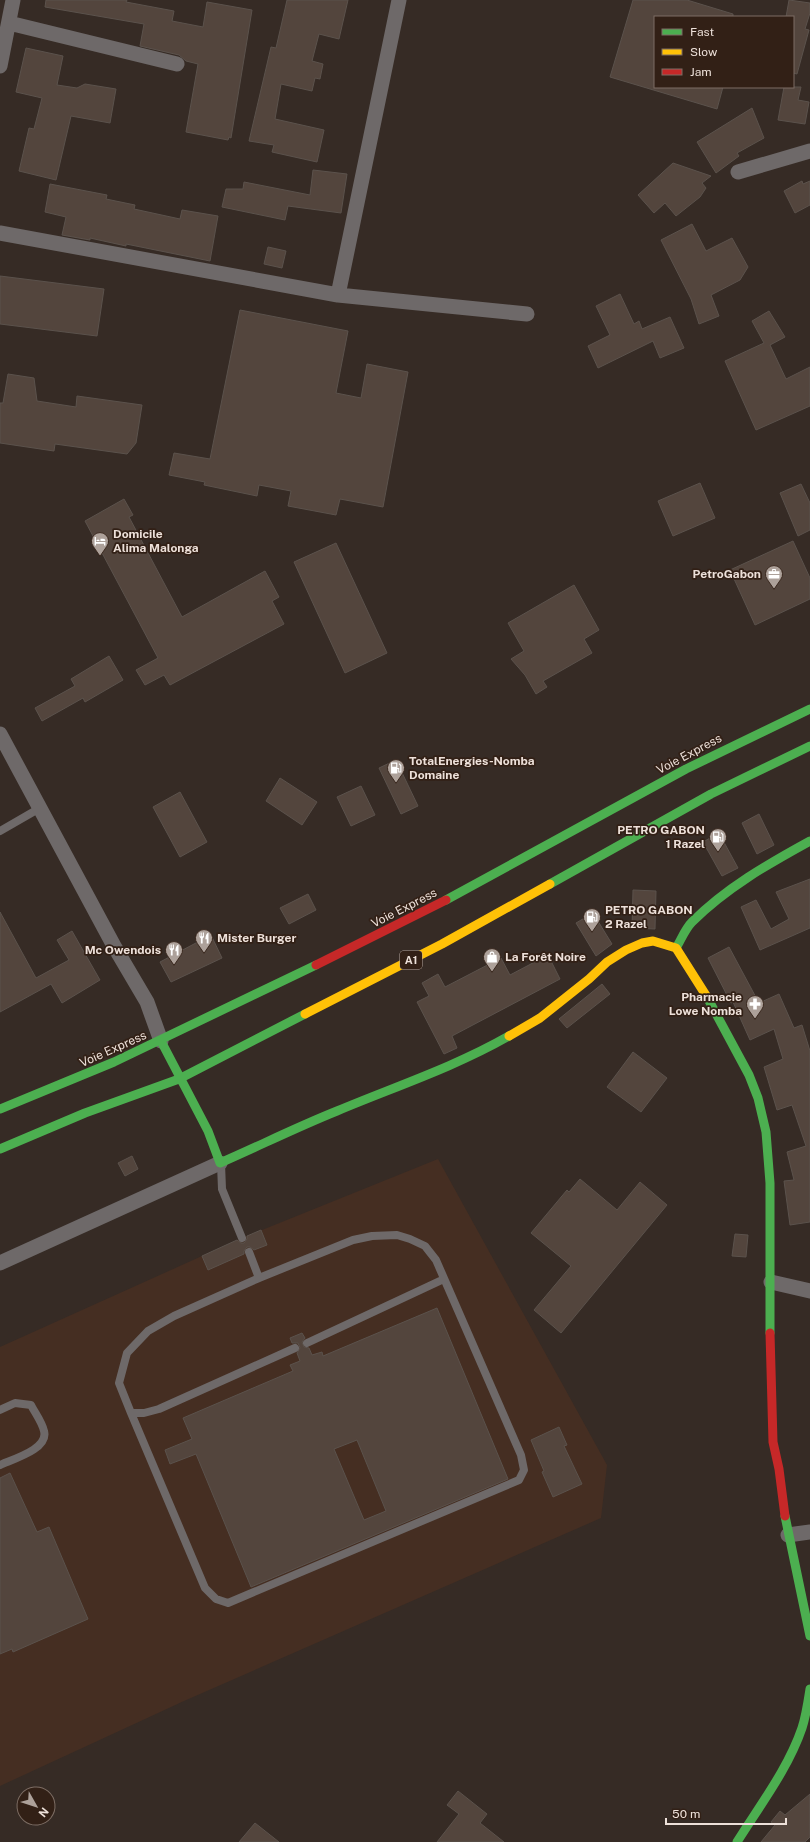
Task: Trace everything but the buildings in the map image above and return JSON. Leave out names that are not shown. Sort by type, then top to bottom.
[{"type":"main road","name":"Voie Express","points":[[0,1110],[161,1041],[456,895],[686,769],[743,740],[810,709]]},
{"type":"main road","name":"A1","points":[[0,1149],[85,1113],[179,1079],[442,944],[711,794],[772,763],[810,746]]},
{"type":"main road","points":[[676,948],[691,923],[729,891],[758,870],[810,841]]},
{"type":"main road","points":[[161,1041],[179,1079],[208,1131],[220,1163],[337,1111],[380,1095],[488,1048],[540,1018],[589,979],[607,962],[626,950],[642,943],[653,941],[676,948],[750,1075],[758,1098],[766,1132],[770,1183],[770,1343],[773,1442],[779,1469],[788,1535],[810,1636]]},
{"type":"main road","points":[[737,1842],[786,1760],[797,1738],[808,1712],[810,1689]]},
{"type":"street","points":[[0,66],[13,0]]},
{"type":"street","points":[[338,294],[399,0]]},
{"type":"street","points":[[9,23],[177,64]]},
{"type":"street","points":[[738,172],[810,151]]},
{"type":"street","points":[[0,233],[338,294],[527,314]]},
{"type":"street","points":[[0,734],[114,946],[147,1002],[161,1041]]},
{"type":"street","points":[[0,1263],[220,1163]]},
{"type":"street","points":[[771,1282],[810,1291]]},
{"type":"street","points":[[788,1535],[810,1532]]},
{"type":"lane","points":[[0,831],[40,808]]},
{"type":"lane","points":[[220,1163],[222,1189],[242,1238]]},
{"type":"lane","points":[[397,1235],[424,1246],[436,1260],[444,1279],[521,1455],[524,1470],[519,1480],[228,1604],[216,1598],[205,1588],[119,1383],[127,1353],[148,1331],[174,1316],[259,1278],[353,1240],[372,1236],[397,1235]]},
{"type":"lane","points":[[249,1252],[259,1278]]},
{"type":"lane","points":[[307,1343],[444,1279]]},
{"type":"lane","points":[[131,1413],[144,1413],[159,1409],[294,1348]]},
{"type":"lane","points":[[0,1410],[15,1403],[31,1405],[44,1432],[43,1442],[35,1449],[0,1465]]},
{"type":"shaded area","points":[[438,1159],[607,1465],[601,1518],[184,1701],[0,1786],[0,1347],[242,1238]]},
{"type":"traffic: fast","points":[[446,900],[686,769],[810,709]]},
{"type":"traffic: fast","points":[[550,884],[711,794],[810,746]]},
{"type":"traffic: fast","points":[[676,948],[690,925],[719,898],[748,877],[810,841]]},
{"type":"traffic: fast","points":[[0,1109],[114,1062],[316,965]]},
{"type":"traffic: fast","points":[[707,997],[749,1075],[758,1098],[766,1132],[770,1183],[770,1333]]},
{"type":"traffic: fast","points":[[0,1149],[85,1113],[179,1079],[305,1014]]},
{"type":"traffic: fast","points":[[161,1041],[208,1131],[220,1163],[322,1117],[446,1067],[509,1036]]},
{"type":"traffic: fast","points":[[785,1516],[810,1636]]},
{"type":"traffic: fast","points":[[737,1842],[789,1758],[803,1723],[810,1689]]},
{"type":"traffic: slow","points":[[305,1014],[442,944],[550,884]]},
{"type":"traffic: slow","points":[[509,1036],[540,1018],[589,979],[607,962],[626,950],[642,943],[653,941],[676,948],[707,997]]},
{"type":"traffic: jam","points":[[316,965],[446,900]]},
{"type":"traffic: jam","points":[[770,1333],[773,1442],[779,1469],[785,1516]]},
{"type":"place","name":"Domicile Alima Malonga","points":[[100,556]]},
{"type":"place","name":"PetroGabon","points":[[774,589]]},
{"type":"place","name":"TotalEnergies-Nomba Domaine","points":[[396,783]]},
{"type":"place","name":"PETRO GABON 1 Razel","points":[[718,852]]},
{"type":"place","name":"PETRO GABON 2 Razel","points":[[592,932]]},
{"type":"place","name":"Mister Burger","points":[[204,953]]},
{"type":"place","name":"Mc Owendois","points":[[174,965]]},
{"type":"place","name":"La Forêt Noire","points":[[492,972]]},
{"type":"place","name":"Pharmacie Lowe Nomba","points":[[755,1019]]}]
